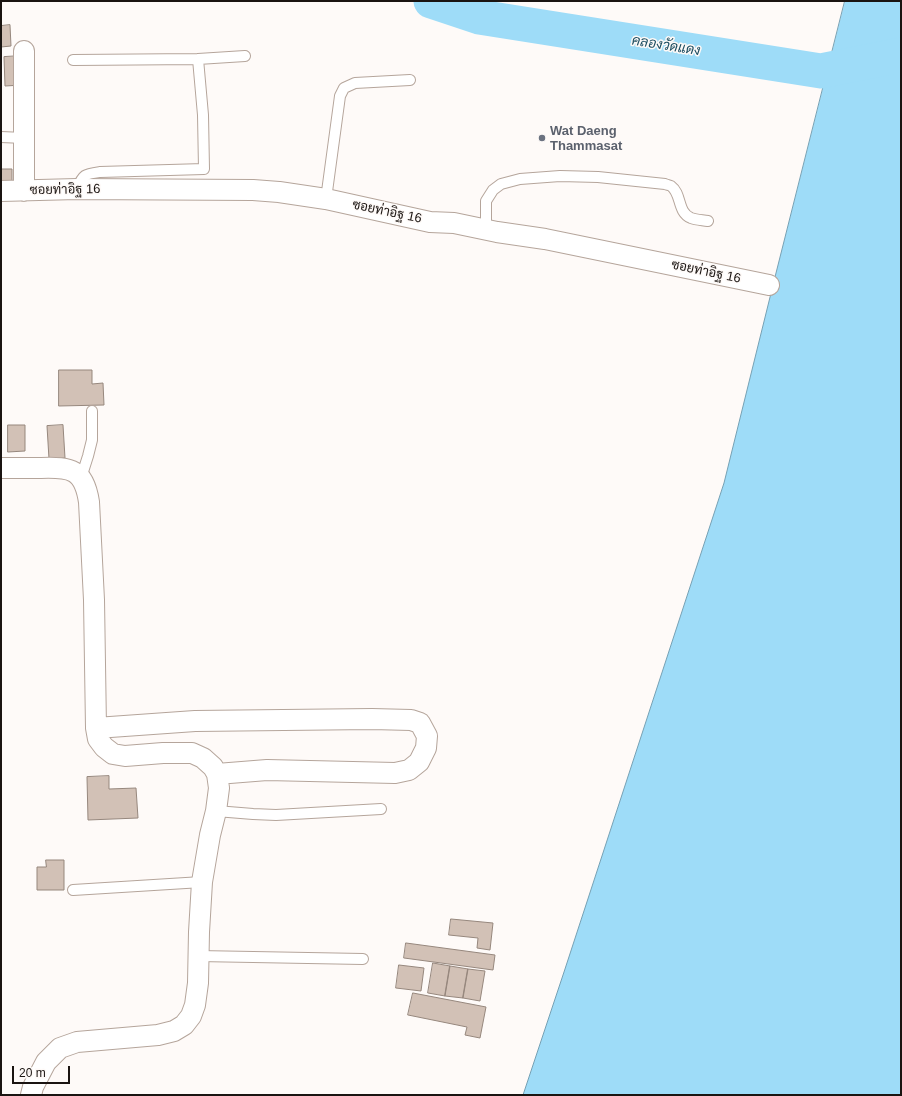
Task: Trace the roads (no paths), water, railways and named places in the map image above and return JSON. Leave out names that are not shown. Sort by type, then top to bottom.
[{"type":"street","points":[[24,51],[24,191]]},
{"type":"street","name":"ซอยท่าอิฐ 16","points":[[1,191],[77,189],[204,179],[253,190],[326,199],[430,222],[454,223],[486,230],[545,239],[769,285]]},
{"type":"street","points":[[1,468],[61,467],[72,470],[81,478],[87,489],[94,600],[96,728],[98,739],[104,747],[113,754],[125,756],[163,753],[192,753],[203,758],[213,767],[218,774],[219,788],[202,882],[198,983],[195,1005],[191,1016],[184,1025],[174,1032],[158,1035],[77,1042],[60,1048],[46,1062],[33,1087],[31,1095]]},
{"type":"street","points":[[96,728],[195,721],[379,719],[411,720],[420,724],[427,736],[426,748],[419,762],[409,770],[395,773],[267,770],[218,774]]},
{"type":"lane","points":[[73,60],[245,56]]},
{"type":"lane","points":[[198,58],[203,115],[204,179]]},
{"type":"lane","points":[[326,199],[340,96],[344,88],[355,83],[410,80]]},
{"type":"lane","points":[[1,137],[24,138]]},
{"type":"lane","points":[[486,230],[486,201],[493,190],[501,184],[520,179],[560,176],[598,177],[665,184],[671,186],[676,192],[683,212],[686,215],[693,219],[708,221]]},
{"type":"lane","points":[[81,478],[92,440],[92,411]]},
{"type":"lane","points":[[216,811],[276,815],[381,809]]},
{"type":"lane","points":[[73,890],[202,882]]},
{"type":"lane","points":[[198,956],[363,959]]},
{"type":"water","points":[[845,1],[901,1],[901,1095],[523,1095],[724,483]]},
{"type":"waterway","name":"คลองวัดแดง","points":[[431,1],[479,17],[821,71],[901,55]]},
{"type":"place","name":"Wat Daeng Thammasat","points":[[542,138]]}]
